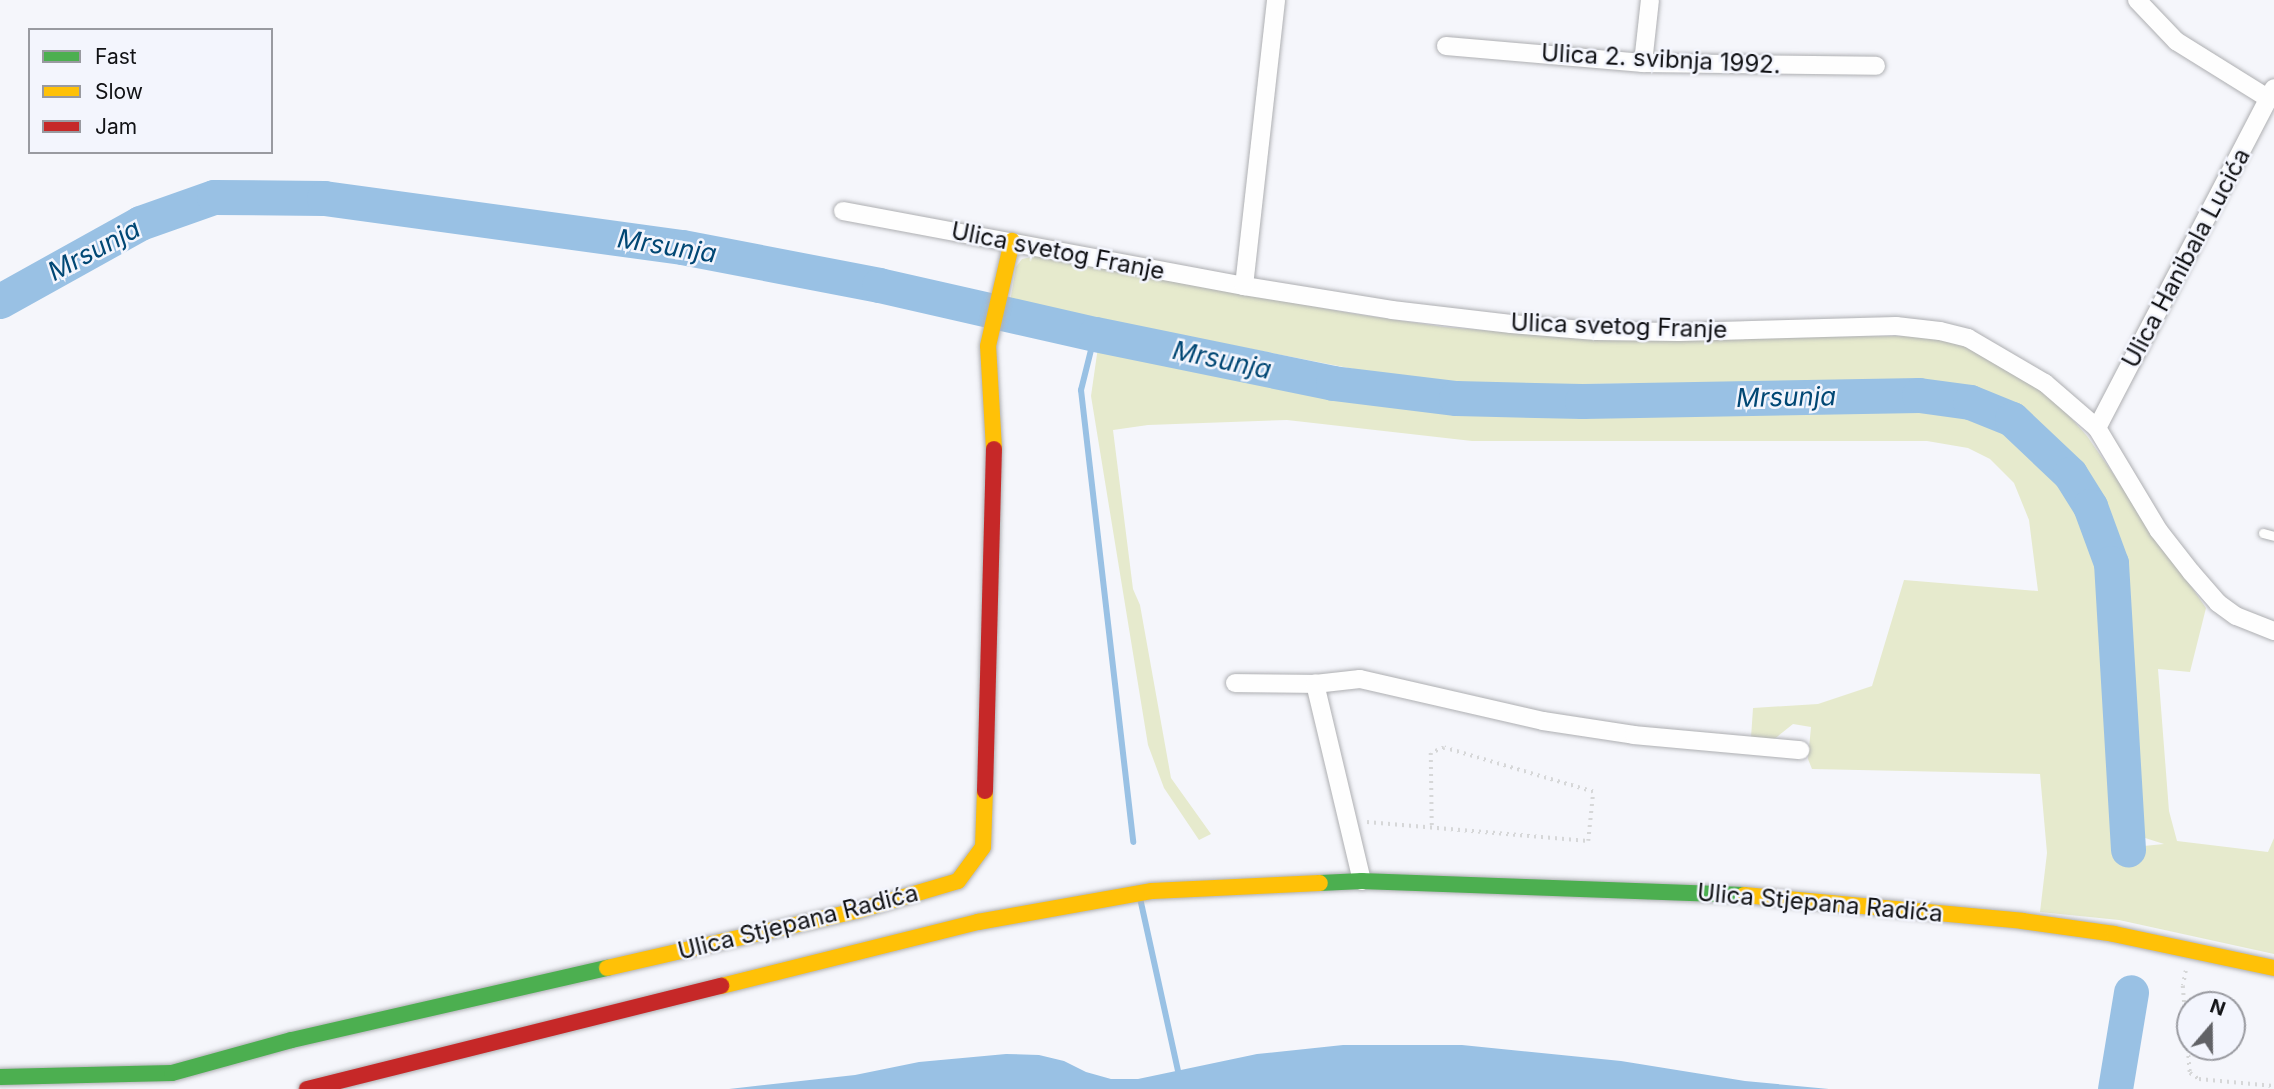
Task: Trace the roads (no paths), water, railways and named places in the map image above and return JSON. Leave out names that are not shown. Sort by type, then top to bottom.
[{"type":"main road","name":"Ulica Stjepana Radića","points":[[0,1077],[172,1073],[292,1040],[856,911],[958,881],[983,847],[994,457],[988,346],[1012,241]]},
{"type":"main road","name":"Ulica Stjepana Radića","points":[[307,1089],[978,922],[1115,895],[1152,891],[1362,881],[1747,895],[1994,918],[2114,934],[2274,968]]},
{"type":"street","points":[[1244,286],[1276,0]]},
{"type":"street","points":[[1643,63],[1650,0]]},
{"type":"street","points":[[2137,0],[2176,41],[2271,93]]},
{"type":"street","name":"Ulica 2. svibnja 1992.","points":[[1446,46],[1643,63],[1876,66]]},
{"type":"street","name":"Ulica Hanibala Lucića","points":[[2097,428],[2271,93]]},
{"type":"street","name":"Ulica svetog Franje","points":[[843,211],[1244,286],[1392,310],[1596,331],[1896,326],[1940,331],[1968,338],[2045,383],[2097,428],[2159,531],[2218,603],[2236,616],[2274,631]]},
{"type":"street","points":[[1235,683],[1315,684],[1360,679],[1543,721],[1633,735],[1800,750]]},
{"type":"street","points":[[1315,684],[1362,881]]},
{"type":"lane","points":[[2263,533],[2274,536]]},
{"type":"water","points":[[1343,1045],[1462,1045],[1621,1061],[1745,1081],[1829,1089],[729,1089],[855,1075],[919,1062],[1006,1054],[1039,1055],[1064,1061],[1086,1072],[1111,1079],[1138,1079],[1257,1054]]},
{"type":"waterway","name":"Mrsunja","points":[[0,301],[140,223],[214,197],[324,198],[682,247],[879,285],[1095,334],[1333,383],[1456,398],[1582,401],[1919,395],[1970,402],[2012,419],[2070,474],[2090,506],[2111,563],[2128,849]]},
{"type":"waterway","points":[[1095,334],[1081,390],[1133,842]]},
{"type":"waterway","points":[[1140,898],[1178,1071]]},
{"type":"waterway","name":"Mrsunja","points":[[2115,1089],[2131,992]]}]
